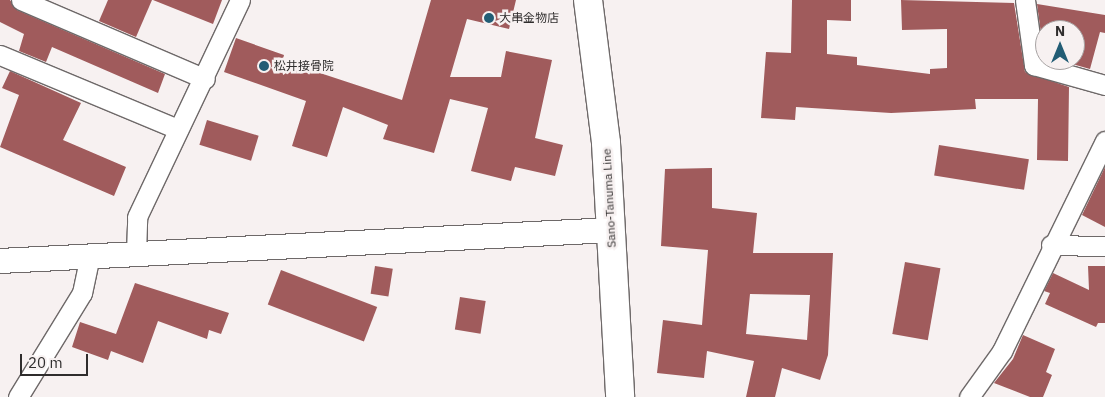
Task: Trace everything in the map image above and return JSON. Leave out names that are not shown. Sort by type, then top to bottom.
[{"type":"main road","name":"Sano-Tanuma Line","points":[[588,0],[601,85],[612,230],[620,397]]},
{"type":"street","points":[[21,0],[205,79]]},
{"type":"street","points":[[136,253],[137,217],[178,129],[205,79],[240,0]]},
{"type":"street","points":[[1025,0],[1034,65],[1105,85]]},
{"type":"street","points":[[0,55],[178,129]]},
{"type":"street","points":[[969,397],[1002,351],[1051,245],[1105,141]]},
{"type":"street","points":[[0,261],[612,230]]},
{"type":"street","points":[[1051,245],[1105,246]]},
{"type":"street","points":[[18,397],[82,292],[90,256]]},
{"type":"building","points":[[0,0],[10,0],[17,10],[165,74],[158,93],[52,47],[46,62],[19,51],[24,34],[0,22]]},
{"type":"building","points":[[108,0],[152,0],[136,37],[99,21]]},
{"type":"building","points":[[153,0],[222,0],[213,24]]},
{"type":"building","points":[[431,0],[516,0],[509,29],[467,19],[450,77],[501,77],[506,51],[552,60],[535,138],[563,145],[555,176],[515,167],[511,181],[471,171],[488,108],[450,99],[434,153],[383,139],[388,125],[343,107],[327,157],[292,146],[306,101],[224,72],[236,38],[284,55],[283,59],[320,73],[402,100]]},
{"type":"building","points":[[792,0],[851,0],[851,21],[827,20],[827,54],[857,57],[857,65],[930,74],[930,69],[947,68],[947,29],[902,30],[901,0],[1014,3],[1025,72],[1069,87],[1068,161],[1037,160],[1038,99],[975,99],[976,109],[891,113],[796,107],[795,120],[761,118],[766,52],[791,53]]},
{"type":"building","points":[[1037,4],[1105,15],[1105,33],[1100,32],[1090,69],[1085,68],[1085,20],[1039,20]]},
{"type":"building","points":[[10,71],[81,103],[63,140],[126,167],[114,196],[0,147],[19,95],[2,88]]},
{"type":"building","points":[[207,120],[259,136],[251,161],[199,145]]},
{"type":"building","points":[[939,145],[1029,159],[1024,190],[934,176]]},
{"type":"building","points":[[1105,167],[1105,227],[1082,215]]},
{"type":"building","points":[[712,168],[712,208],[757,213],[753,253],[833,253],[828,355],[820,380],[782,368],[775,397],[746,397],[754,361],[707,351],[704,378],[657,373],[663,320],[702,325],[708,250],[661,246],[665,169]],"holes":[[[750,294],[810,295],[807,340],[746,334]]]},
{"type":"building","points":[[905,262],[940,268],[928,340],[892,334]]},
{"type":"building","points":[[375,266],[393,269],[388,296],[371,294]]},
{"type":"building","points":[[1088,266],[1105,266],[1105,323],[1098,323],[1096,327],[1045,304],[1050,293],[1044,291],[1053,273],[1089,290]]},
{"type":"building","points":[[281,270],[377,307],[364,341],[268,305]]},
{"type":"building","points":[[135,283],[229,313],[221,334],[209,330],[207,339],[158,321],[143,363],[111,351],[108,360],[72,347],[80,322],[116,334]]},
{"type":"building","points":[[460,297],[486,301],[481,334],[455,330]]},
{"type":"building","points":[[1023,335],[1055,349],[1046,372],[1052,375],[1043,397],[1030,397],[994,383],[1013,359]]},
{"type":"place","name":"大串金物店","points":[[489,18]]},
{"type":"place","name":"松井接骨院","points":[[264,66]]}]
